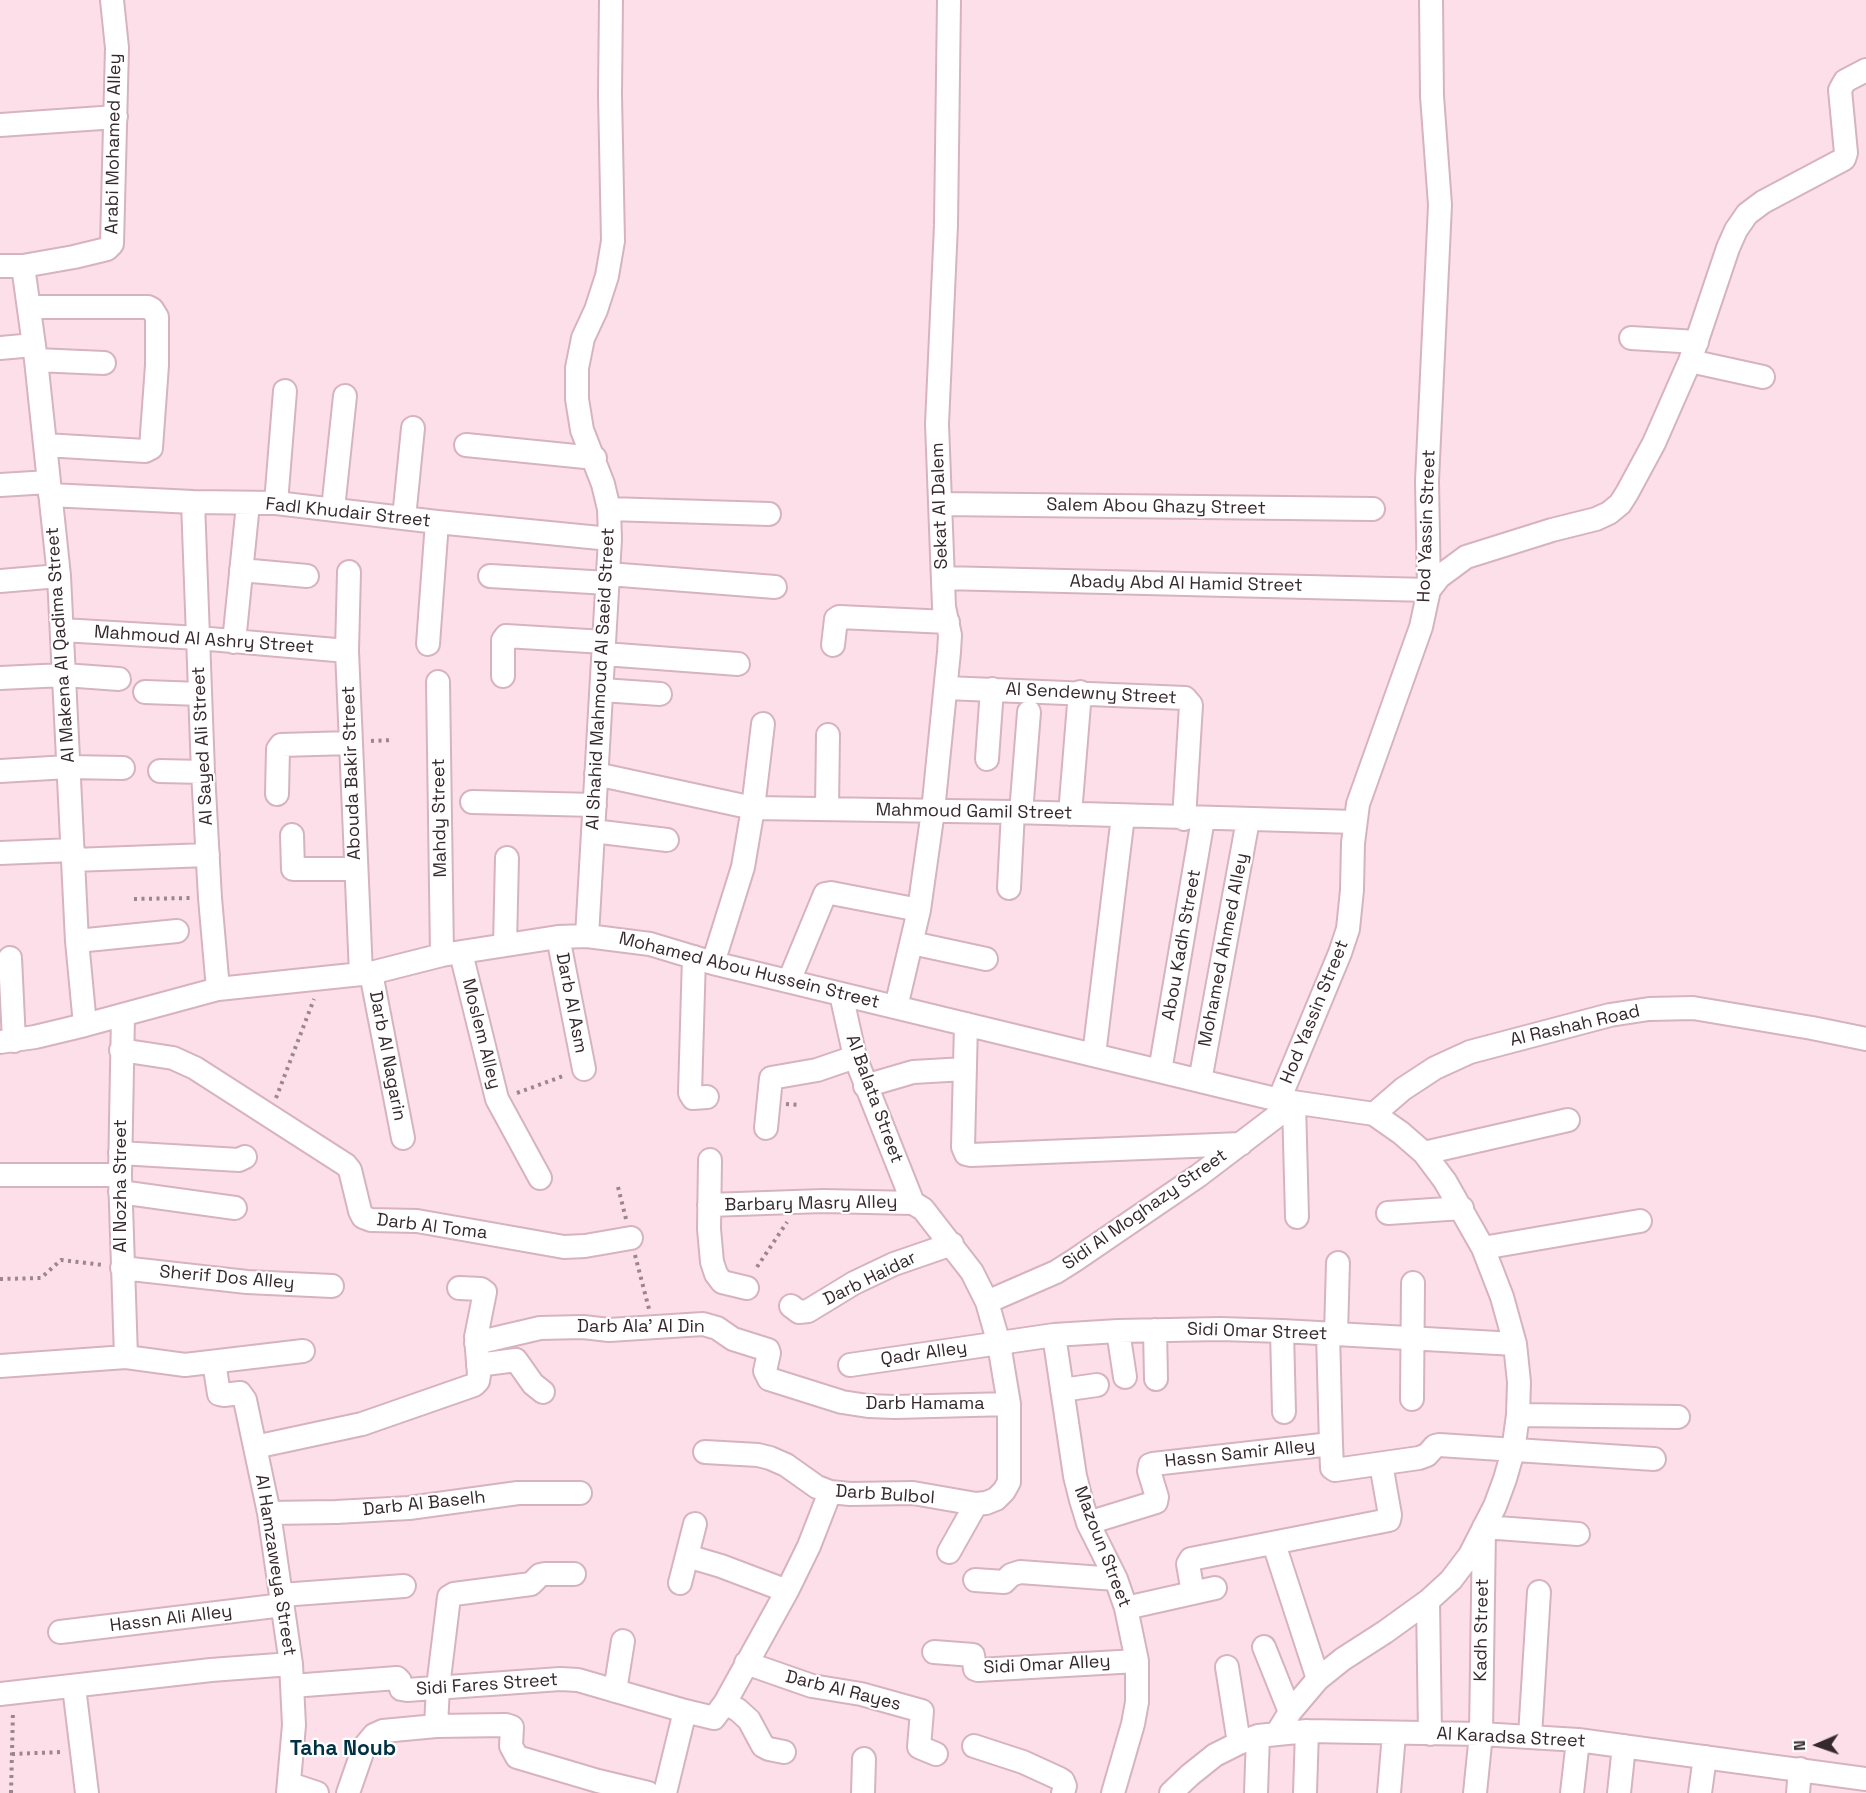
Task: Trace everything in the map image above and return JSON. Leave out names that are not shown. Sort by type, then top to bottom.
[{"type":"street","name":"Arabi Mohamed Alley","points":[[0,266],[23,266],[107,249],[112,244],[117,48],[112,0]]},
{"type":"street","name":"Al Shahid Mahmoud Al Saeid Street","points":[[587,936],[610,539],[609,509],[595,458],[582,430],[577,399],[577,368],[584,338],[607,276],[613,241],[611,0]]},
{"type":"street","name":"Sekat Al Dalem","points":[[896,1007],[920,910],[933,811],[950,635],[944,607],[937,424],[946,225],[949,0]]},
{"type":"street","name":"Hod Yassin Street","points":[[1286,1102],[1348,929],[1358,804],[1421,627],[1429,590],[1427,481],[1440,205],[1432,96],[1431,0]]},
{"type":"street","points":[[1429,590],[1439,577],[1466,557],[1596,519],[1609,513],[1620,504],[1654,444],[1693,351],[1736,230],[1747,214],[1763,202],[1844,159],[1846,153],[1840,90],[1845,81],[1866,70]]},
{"type":"street","points":[[0,125],[116,117]]},
{"type":"street","name":"Al Makena Al Qadima Street","points":[[23,266],[35,353],[59,576],[77,941],[84,1025]]},
{"type":"street","points":[[29,307],[148,307],[156,312],[157,317],[157,366],[151,448],[145,451],[45,445]]},
{"type":"street","points":[[1631,338],[1693,351],[1763,377]]},
{"type":"street","points":[[0,348],[104,363]]},
{"type":"street","points":[[276,502],[285,391]]},
{"type":"street","points":[[333,509],[345,396]]},
{"type":"street","points":[[404,518],[413,428]]},
{"type":"street","points":[[466,445],[595,458]]},
{"type":"street","name":"Fadl Khudair Street","points":[[0,485],[194,502],[248,504],[276,502],[437,522],[610,539]]},
{"type":"street","name":"Al Sayed Ali Street","points":[[194,502],[210,898],[218,989]]},
{"type":"street","points":[[234,642],[248,504]]},
{"type":"street","name":"Salem Abou Ghazy Street","points":[[940,504],[1373,509]]},
{"type":"street","points":[[609,509],[769,514]]},
{"type":"street","points":[[428,644],[437,522]]},
{"type":"street","points":[[241,570],[307,576]]},
{"type":"street","name":"Abouda Bakir Street","points":[[349,572],[347,651],[350,743],[356,869],[366,974]]},
{"type":"street","points":[[0,581],[59,576]]},
{"type":"street","points":[[490,576],[775,587]]},
{"type":"street","name":"Abady Abd Al Hamid Street","points":[[943,578],[1429,590]]},
{"type":"street","points":[[833,645],[838,616],[948,622]]},
{"type":"street","name":"Mahmoud Al Ashry Street","points":[[62,630],[198,638],[347,651]]},
{"type":"street","points":[[503,676],[503,640],[506,636],[738,664]]},
{"type":"street","points":[[0,678],[64,675],[119,679]]},
{"type":"street","name":"Mahdy Street","points":[[438,682],[451,954]]},
{"type":"street","name":"Al Sendewny Street","points":[[946,688],[1080,692],[1179,697],[1189,700],[1194,819]]},
{"type":"street","points":[[987,759],[992,689]]},
{"type":"street","points":[[602,690],[660,694]]},
{"type":"street","points":[[145,692],[200,693]]},
{"type":"street","points":[[1070,814],[1080,692]]},
{"type":"street","points":[[1009,888],[1029,712]]},
{"type":"street","points":[[707,1097],[693,1098],[690,1093],[704,960],[743,867],[763,724]]},
{"type":"street","points":[[826,809],[828,735]]},
{"type":"street","points":[[277,794],[278,749],[281,745],[350,743]]},
{"type":"street","points":[[0,771],[68,767],[123,768]]},
{"type":"street","points":[[160,771],[204,772]]},
{"type":"street","name":"Mahmoud Gamil Street","points":[[596,774],[753,808],[1355,822]]},
{"type":"street","points":[[472,802],[595,805]]},
{"type":"street","points":[[1094,1055],[1123,816]]},
{"type":"street","name":"Abou Kadh Street","points":[[1160,1071],[1194,819]]},
{"type":"street","name":"Mohamed Ahmed Alley","points":[[1200,1081],[1248,820]]},
{"type":"street","points":[[593,831],[667,840]]},
{"type":"street","points":[[292,835],[293,869],[356,869]]},
{"type":"street","points":[[0,853],[208,855]]},
{"type":"street","points":[[505,945],[507,858]]},
{"type":"street","points":[[789,981],[825,894],[831,892],[920,910]]},
{"type":"street","points":[[77,941],[177,931]]},
{"type":"street","name":"Mohamed Abou Hussein Street","points":[[7,1041],[84,1025],[218,989],[366,974],[451,954],[558,937],[587,936],[651,944],[704,960],[1286,1102],[1374,1114]]},
{"type":"street","name":"Darb Al Asm","points":[[558,937],[584,1069]]},
{"type":"street","points":[[912,943],[986,958]]},
{"type":"street","name":"Moslem Alley","points":[[451,954],[497,1100],[540,1178]]},
{"type":"street","points":[[7,1041],[10,958]]},
{"type":"street","name":"Darb Al Nagarin","points":[[366,974],[403,1138]]},
{"type":"street","name":"Al Balata Street","points":[[841,994],[855,1057],[913,1203]]},
{"type":"street","name":"Al Rashah Road","points":[[1374,1114],[1403,1089],[1427,1073],[1470,1052],[1610,1015],[1649,1009],[1693,1008],[1866,1039]]},
{"type":"street","name":"Al Nozha Street","points":[[123,1015],[120,1173],[126,1357]]},
{"type":"street","points":[[966,1024],[963,1147],[966,1154],[1241,1144]]},
{"type":"street","name":"Darb Al Toma","points":[[121,1050],[172,1058],[195,1068],[346,1165],[350,1170],[360,1211],[363,1217],[370,1220],[417,1221],[564,1247],[585,1246],[631,1238]]},
{"type":"street","points":[[766,1128],[771,1078],[817,1070],[855,1057]]},
{"type":"street","points":[[865,1086],[913,1071],[965,1069]]},
{"type":"street","points":[[1286,1102],[1297,1217]]},
{"type":"street","name":"Sidi Al Moghazy Street","points":[[987,1302],[1066,1266],[1241,1144],[1286,1102]]},
{"type":"street","points":[[1258,1737],[1290,1712],[1318,1679],[1343,1659],[1428,1601],[1457,1572],[1470,1555],[1484,1527],[1505,1479],[1513,1451],[1518,1415],[1519,1382],[1515,1344],[1502,1298],[1483,1248],[1462,1208],[1424,1153],[1374,1114]]},
{"type":"street","points":[[1424,1153],[1568,1120]]},
{"type":"street","points":[[0,1175],[120,1173],[239,1160],[245,1157]]},
{"type":"street","points":[[710,1160],[709,1205],[712,1262],[722,1282],[747,1288]]},
{"type":"street","points":[[120,1173],[235,1208]]},
{"type":"street","name":"Barbary Masry Alley","points":[[709,1205],[801,1201],[913,1203]]},
{"type":"street","points":[[913,1203],[927,1213],[972,1272],[987,1302],[999,1344],[1009,1404],[1009,1482],[996,1499],[976,1504],[949,1552]]},
{"type":"street","points":[[1388,1214],[1462,1208]]},
{"type":"street","points":[[1483,1248],[1640,1221]]},
{"type":"street","name":"Darb Haidar","points":[[791,1306],[799,1312],[808,1311],[854,1283],[894,1264],[951,1244]]},
{"type":"street","points":[[1338,1263],[1332,1334],[1331,1444],[1332,1468],[1335,1470],[1423,1457],[1439,1445],[1654,1459]]},
{"type":"street","name":"Sherif Dos Alley","points":[[122,1268],[248,1282],[332,1286]]},
{"type":"street","points":[[1412,1399],[1413,1283]]},
{"type":"street","points":[[255,1447],[362,1424],[463,1390],[478,1381],[476,1342],[485,1292],[481,1289],[459,1288]]},
{"type":"street","name":"Darb Ala' Al Din","points":[[476,1342],[540,1328],[583,1327],[609,1330],[703,1324],[717,1328],[733,1340],[768,1350],[765,1371],[772,1380]]},
{"type":"street","points":[[1155,1330],[1156,1379]]},
{"type":"street","name":"Sidi Omar Street","points":[[999,1344],[1054,1335],[1155,1330],[1282,1331],[1515,1344]]},
{"type":"street","points":[[1118,1331],[1125,1377]]},
{"type":"street","points":[[1282,1331],[1284,1412]]},
{"type":"street","name":"Mazoun Street","points":[[1054,1335],[1074,1476],[1088,1523],[1116,1579],[1126,1608],[1137,1661],[1137,1702],[1133,1725],[1113,1793]]},
{"type":"street","name":"Qadr Alley","points":[[849,1365],[999,1344]]},
{"type":"street","points":[[0,1366],[126,1357],[176,1365],[303,1351]]},
{"type":"street","points":[[478,1365],[516,1360],[533,1384],[543,1392]]},
{"type":"street","name":"Al Hamzaweya Street","points":[[214,1362],[219,1394],[240,1393],[245,1400],[269,1513],[292,1675],[294,1725],[289,1789]]},
{"type":"street","name":"Darb Hamama","points":[[772,1380],[842,1402],[868,1406],[1009,1404]]},
{"type":"street","points":[[1062,1390],[1096,1385]]},
{"type":"street","points":[[1518,1415],[1678,1417]]},
{"type":"street","name":"Hassn Samir Alley","points":[[1088,1523],[1156,1502],[1157,1497],[1149,1471],[1150,1465],[1153,1464],[1331,1444]]},
{"type":"street","name":"Darb Bulbol","points":[[705,1452],[758,1455],[770,1458],[786,1465],[817,1487],[830,1492],[913,1493],[976,1504]]},
{"type":"street","points":[[1126,1608],[1204,1591],[1189,1560],[1389,1520],[1381,1464]]},
{"type":"street","points":[[784,1752],[763,1746],[749,1720],[738,1710],[725,1703],[787,1591],[809,1546],[830,1492]]},
{"type":"street","name":"Darb Al Baselh","points":[[269,1513],[409,1508],[518,1493],[580,1493]]},
{"type":"street","points":[[680,1583],[695,1524]]},
{"type":"street","points":[[1484,1527],[1578,1534]]},
{"type":"street","name":"Kadh Street","points":[[1475,1793],[1481,1734],[1484,1527]]},
{"type":"street","points":[[1274,1544],[1318,1679]]},
{"type":"street","points":[[687,1556],[787,1591]]},
{"type":"street","points":[[975,1580],[1004,1582],[1011,1575],[1020,1572],[1116,1579]]},
{"type":"street","points":[[436,1726],[438,1687],[449,1597],[454,1594],[531,1584],[540,1575],[545,1574],[574,1574]]},
{"type":"street","name":"Hassn Ali Alley","points":[[60,1632],[282,1600],[404,1586]]},
{"type":"street","points":[[1530,1736],[1539,1592]]},
{"type":"street","points":[[1428,1601],[1430,1734]]},
{"type":"street","points":[[615,1691],[622,1641]]},
{"type":"street","points":[[1264,1647],[1290,1712]]},
{"type":"street","name":"Sidi Omar Alley","points":[[934,1652],[973,1655],[975,1669],[978,1670],[1137,1661]]},
{"type":"street","name":"Darb Al Rayes","points":[[746,1663],[812,1686],[861,1694],[922,1711],[919,1747],[936,1754]]},
{"type":"street","points":[[1227,1666],[1258,1737],[1256,1793]]},
{"type":"street","points":[[7,1693],[211,1670],[292,1675]]},
{"type":"street","name":"Sidi Fares Street","points":[[292,1675],[397,1678],[404,1690],[560,1679],[578,1680],[714,1718],[725,1703]]},
{"type":"street","points":[[74,1687],[87,1793]]},
{"type":"street","points":[[665,1793],[685,1711]]},
{"type":"street","points":[[348,1793],[364,1747],[374,1735],[383,1731],[436,1726],[509,1725],[512,1727],[511,1746],[517,1757],[648,1793]]},
{"type":"street","points":[[1305,1793],[1307,1731]]},
{"type":"street","name":"Al Karadsa Street","points":[[1172,1793],[1215,1755],[1258,1737],[1307,1731],[1481,1734],[1578,1740],[1866,1779]]},
{"type":"street","points":[[1389,1793],[1394,1734]]},
{"type":"street","points":[[1572,1793],[1578,1740]]},
{"type":"street","points":[[974,1746],[1023,1762],[1058,1778],[1065,1786],[1063,1793]]},
{"type":"street","points":[[1619,1793],[1624,1746]]},
{"type":"street","points":[[1700,1793],[1705,1757]]},
{"type":"street","points":[[863,1793],[864,1759]]},
{"type":"street","points":[[1798,1793],[1800,1769]]},
{"type":"street","points":[[289,1789],[317,1793]]},
{"type":"path","points":[[134,899],[210,898]]},
{"type":"path","points":[[269,1115],[322,978]]},
{"type":"path","points":[[497,1100],[584,1069]]},
{"type":"path","points":[[757,1267],[801,1201]]},
{"type":"path","points":[[0,1279],[41,1278],[61,1260],[122,1268]]},
{"type":"path","points":[[7,1693],[12,1754],[11,1793]]},
{"type":"path","points":[[12,1754],[81,1750]]},
{"type":"district","name":"Taha Noub","points":[[343,1749]]}]
